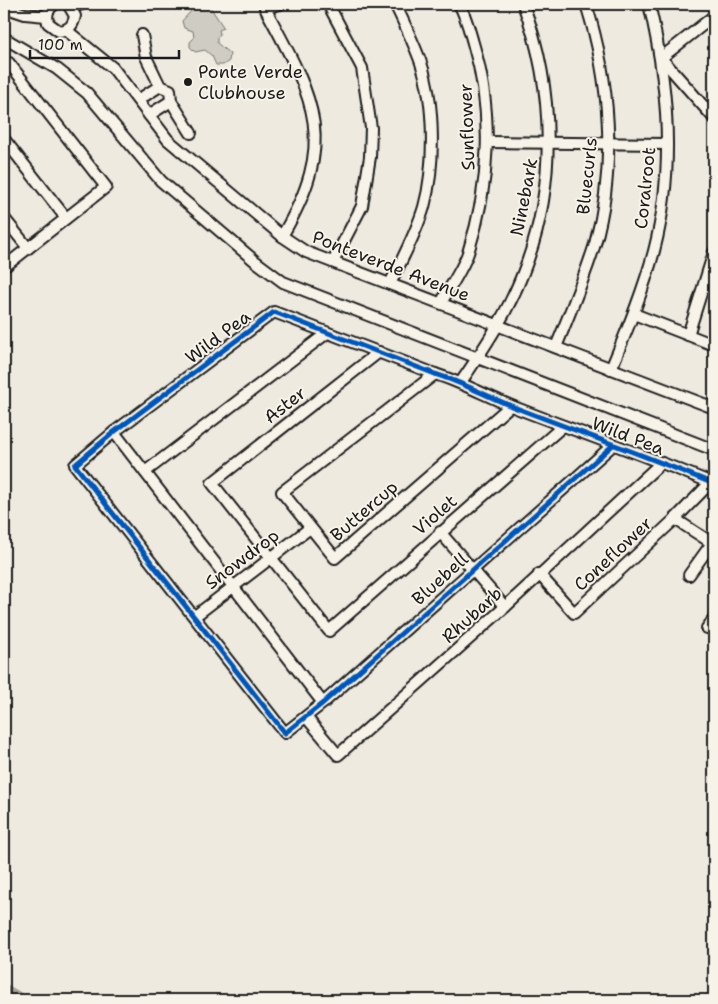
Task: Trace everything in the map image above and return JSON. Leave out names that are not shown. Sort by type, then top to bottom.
[{"type":"street","points":[[4,7],[25,14],[46,16],[54,4]]},
{"type":"street","points":[[66,30],[73,24],[75,16],[70,5],[82,4]]},
{"type":"street","points":[[280,4],[265,8],[294,62],[308,95],[314,124],[316,150],[308,186],[282,236]]},
{"type":"street","points":[[328,4],[362,68],[371,128],[370,157],[362,206],[333,262]]},
{"type":"street","points":[[390,284],[416,229],[424,207],[429,180],[431,149],[429,107],[422,65],[395,4]]},
{"type":"street","name":"Sunflower","points":[[441,304],[467,255],[480,207],[487,169],[487,142],[481,67],[464,13],[459,4]]},
{"type":"street","name":"Ninebark","points":[[461,382],[499,325],[524,272],[537,226],[548,170],[550,143],[539,59],[523,4]]},
{"type":"street","name":"Bluecurls","points":[[556,347],[581,286],[595,241],[606,187],[608,144],[606,88],[586,4]]},
{"type":"street","name":"Coralroot","points":[[611,369],[634,314],[654,250],[662,204],[667,144],[661,58],[649,4]]},
{"type":"street","name":"Ponteverde Avenue","points":[[46,16],[52,29],[66,30],[114,68],[168,140],[282,236],[306,252],[714,408]]},
{"type":"street","points":[[714,16],[661,58],[714,118]]},
{"type":"street","points":[[142,35],[146,56],[160,86],[170,90],[171,101],[191,133]]},
{"type":"street","points":[[4,38],[57,69],[87,93],[161,181],[255,261],[283,282],[714,450]]},
{"type":"street","points":[[4,267],[106,187],[6,65],[25,51]]},
{"type":"street","points":[[138,100],[160,86]]},
{"type":"street","points":[[149,115],[171,101]]},
{"type":"street","points":[[4,139],[66,218]]},
{"type":"street","points":[[487,142],[667,144]]},
{"type":"street","points":[[4,218],[28,248]]},
{"type":"street","points":[[688,335],[714,256]]},
{"type":"street","name":"Wild Pea","points":[[285,733],[75,465],[114,432],[274,312],[435,374],[461,382],[510,406],[713,483]]},
{"type":"street","points":[[634,314],[714,345]]},
{"type":"street","points":[[145,472],[327,333]]},
{"type":"street","name":"Aster","points":[[271,558],[212,483],[379,352]]},
{"type":"street","name":"Buttercup","points":[[435,374],[282,492],[335,558],[510,406]]},
{"type":"street","name":"Violet","points":[[271,558],[329,631],[563,426]]},
{"type":"street","points":[[114,432],[323,703]]},
{"type":"street","name":"Bluebell","points":[[285,733],[323,703],[614,445]]},
{"type":"street","name":"Rhubarb","points":[[306,717],[338,754],[506,607],[539,574],[661,463]]},
{"type":"street","name":"Coneflower","points":[[539,574],[574,613],[713,483]]},
{"type":"street","points":[[675,519],[712,542],[689,575]]},
{"type":"street","name":"Snowdrop","points":[[195,616],[310,528]]},
{"type":"street","points":[[440,532],[506,607]]},
{"type":"street","points":[[707,628],[714,618]]},
{"type":"shaded area","points":[[187,4],[208,4],[224,28],[219,30],[220,34],[217,38],[217,43],[230,54],[229,61],[223,65],[216,65],[212,56],[205,50],[195,52],[190,47],[190,42],[194,38],[193,31],[184,28],[182,21],[192,10]]},
{"type":"waterway","points":[[4,993],[16,1000]]},
{"type":"cycle path","points":[[613,445],[323,703],[285,733],[75,465],[114,432],[274,312],[714,484]]},
{"type":"place","name":"Ponte Verde Clubhouse","points":[[188,82]]}]
